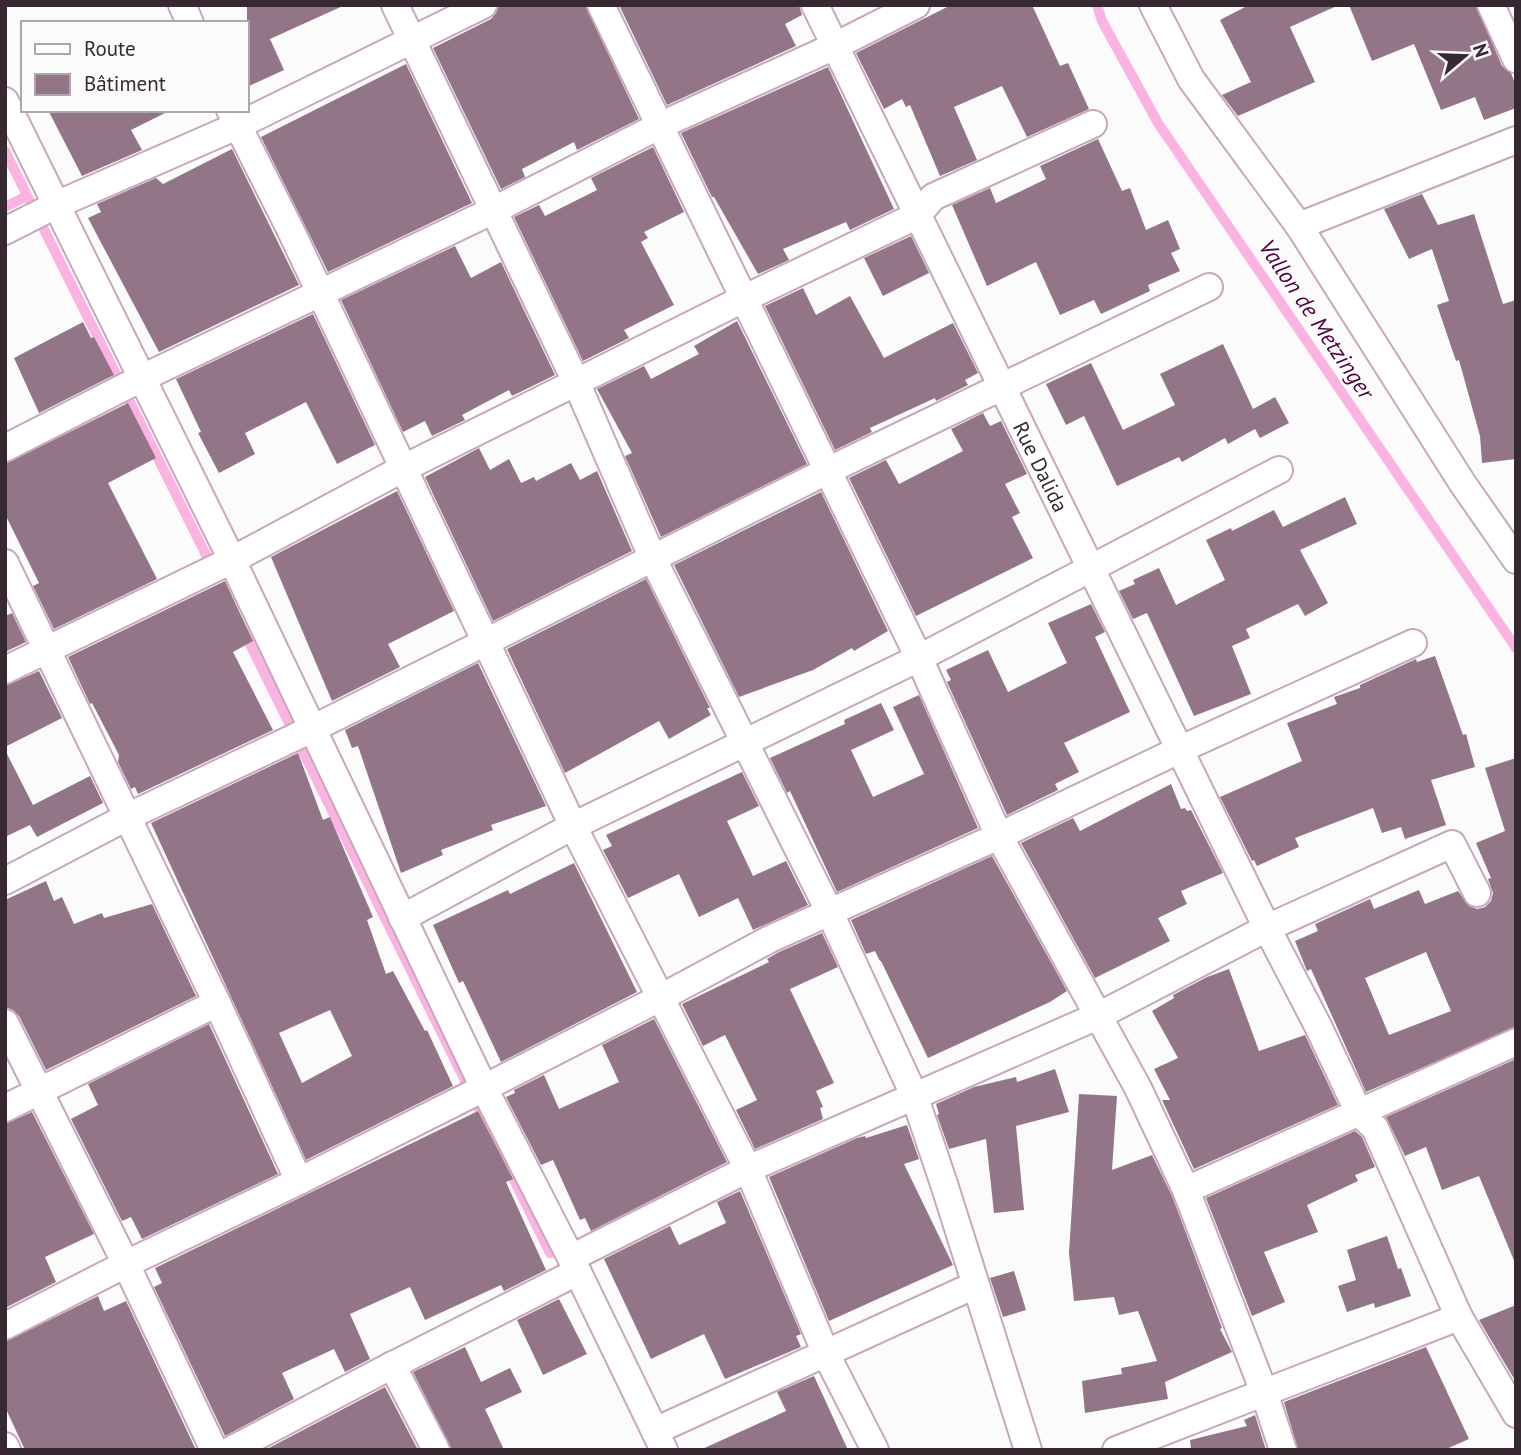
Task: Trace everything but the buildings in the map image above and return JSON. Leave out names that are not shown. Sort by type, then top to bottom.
[{"type":"street","points":[[182,5],[189,21]]},
{"type":"street","points":[[395,5],[576,384],[653,559],[830,913],[914,1095],[946,1187],[1028,1450]]},
{"type":"street","points":[[248,112],[483,5]]},
{"type":"street","points":[[601,5],[919,658],[999,836],[1138,1088],[1186,1190],[1264,1392],[1283,1450]]},
{"type":"street","name":"Rue Dalida","points":[[815,5],[1267,929],[1318,1026],[1359,1113],[1375,1128],[1459,1317],[1516,1414]]},
{"type":"street","points":[[5,449],[142,378],[492,211],[659,126],[835,46],[916,5]]},
{"type":"street","points":[[1153,5],[1191,79],[1299,226],[1463,484],[1516,560]]},
{"type":"street","points":[[1491,5],[1516,59]]},
{"type":"street","points":[[5,101],[232,560],[484,1088],[659,1440],[826,1353],[975,1285]]},
{"type":"street","points":[[5,231],[234,118],[290,229],[573,826],[748,1169],[826,1353],[875,1450]]},
{"type":"street","points":[[5,670],[232,560],[404,468],[743,299],[918,215],[933,197],[1093,124]]},
{"type":"street","points":[[1299,226],[1516,140]]},
{"type":"street","points":[[5,881],[127,817],[312,729],[827,471],[1209,287]]},
{"type":"street","points":[[402,918],[573,826],[919,658],[1279,470]]},
{"type":"street","points":[[5,563],[217,1003],[299,1181]]},
{"type":"street","points":[[5,1326],[484,1088],[770,939],[999,836],[1413,643]]},
{"type":"street","points":[[231,1450],[392,1365],[748,1169],[1100,1015],[1267,929],[1452,844],[1477,893]]},
{"type":"street","points":[[5,1108],[217,1003]]},
{"type":"street","points":[[5,1023],[126,1264],[214,1450]]},
{"type":"street","points":[[1186,1190],[1516,1042]]},
{"type":"street","points":[[1116,1450],[1459,1317]]},
{"type":"street","points":[[392,1365],[436,1450]]},
{"type":"waterway","name":"Vallon de Metzinger","points":[[1097,5],[1102,21],[1158,123],[1516,648]]},
{"type":"waterway","points":[[5,151],[207,557]]},
{"type":"waterway","points":[[5,207],[27,196]]},
{"type":"waterway","points":[[244,632],[550,1253]]}]
